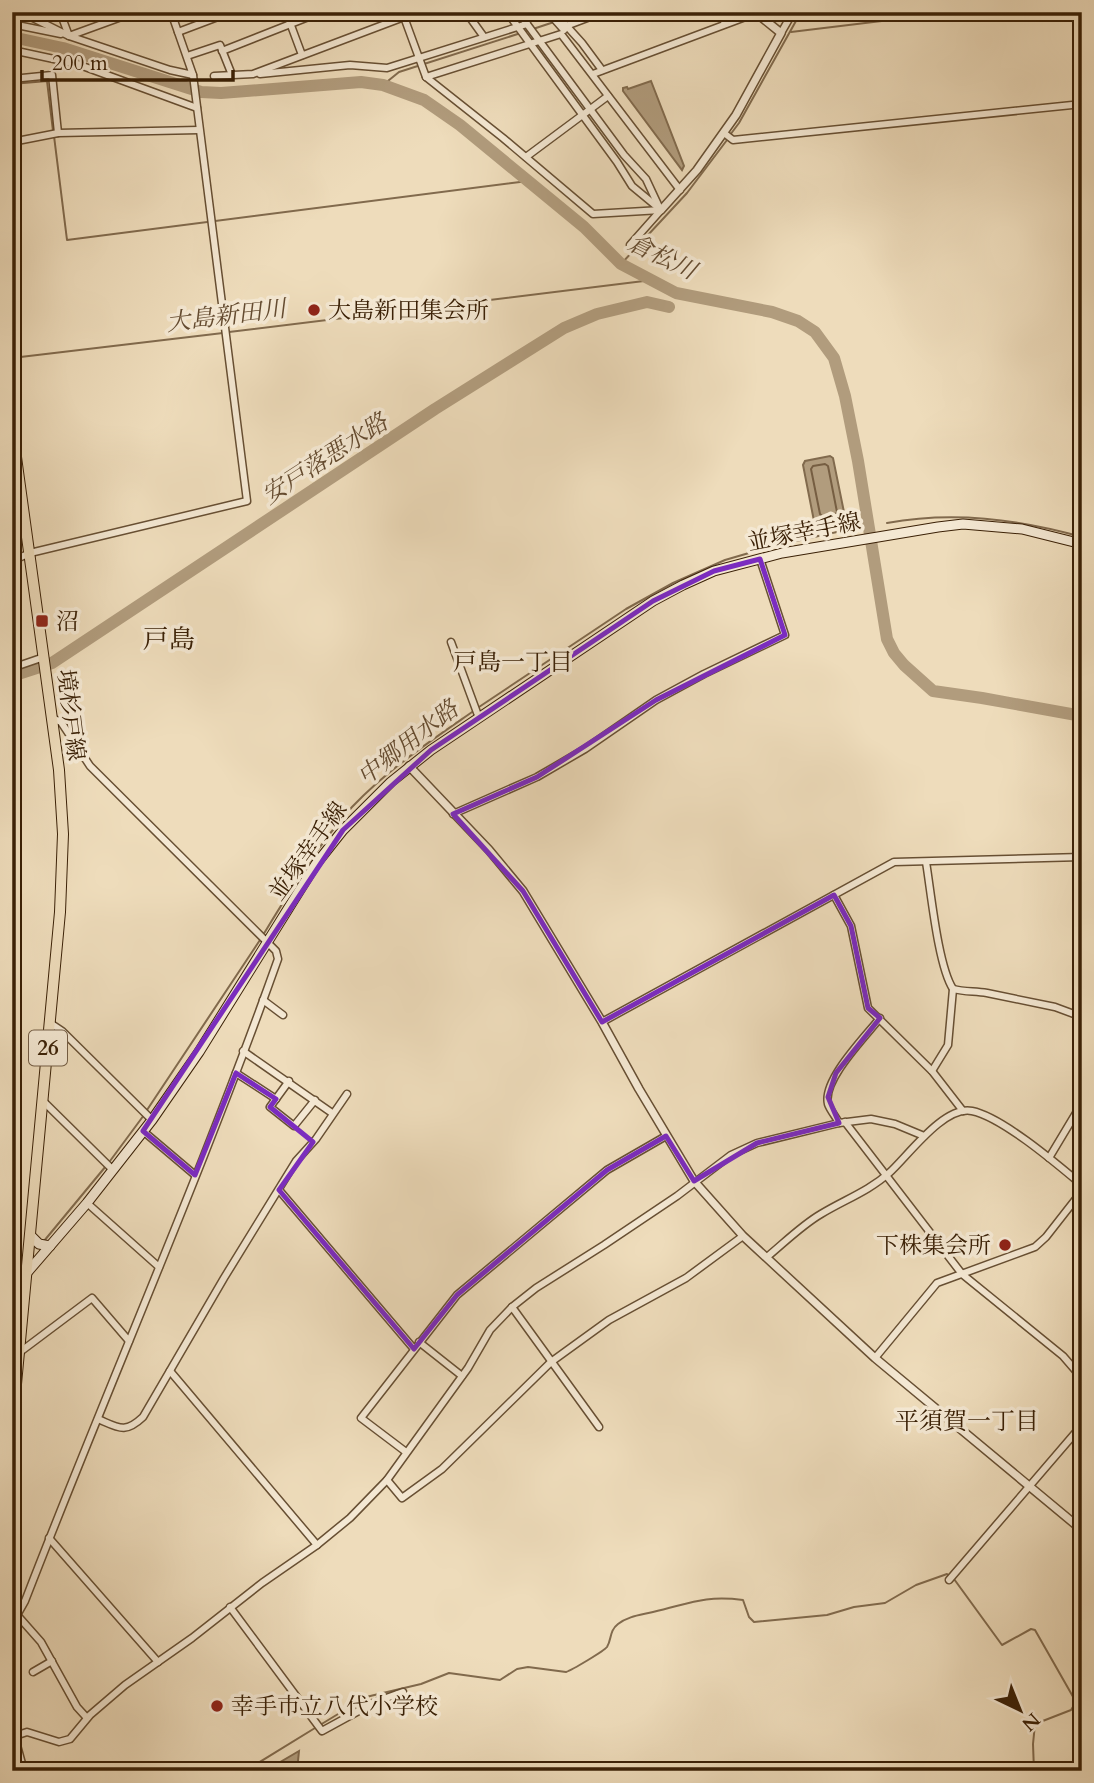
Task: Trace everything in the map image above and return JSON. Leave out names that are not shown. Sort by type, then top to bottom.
[{"type":"main road","name":"境杉戸線","points":[[12,428],[15,470],[30,553],[52,718],[62,834],[60,912],[16,1356],[12,1427]]},
{"type":"main road","name":"並塚幸手線","points":[[12,1290],[152,1120],[199,1052],[316,864],[343,830],[409,766],[476,712],[674,589],[715,571],[782,553],[963,524],[1023,529],[1082,544]]},
{"type":"main road","points":[[30,1235],[39,1244],[50,1246]]},
{"type":"street","points":[[60,12],[69,36]]},
{"type":"street","points":[[12,14],[29,16],[69,36],[135,12]]},
{"type":"street","points":[[12,24],[69,36],[170,70],[193,75],[171,12]]},
{"type":"street","points":[[178,32],[231,12]]},
{"type":"street","points":[[286,12],[302,55]]},
{"type":"street","points":[[222,51],[321,12]]},
{"type":"street","points":[[253,74],[403,14],[416,12]]},
{"type":"street","points":[[482,12],[467,14],[484,37]]},
{"type":"street","points":[[507,12],[632,186],[661,210]]},
{"type":"street","points":[[518,12],[646,179],[661,210]]},
{"type":"street","points":[[548,12],[602,70]]},
{"type":"street","points":[[554,12],[608,96],[680,190]]},
{"type":"street","points":[[426,77],[541,41],[603,12]]},
{"type":"street","points":[[720,12],[725,24]]},
{"type":"street","points":[[630,245],[680,190],[724,133],[793,12]]},
{"type":"street","points":[[593,74],[756,13],[781,33]]},
{"type":"street","points":[[403,14],[426,77],[593,214],[661,210]]},
{"type":"street","points":[[214,76],[350,65],[387,68],[527,24]]},
{"type":"street","points":[[187,56],[220,45],[232,75]]},
{"type":"street","points":[[12,50],[77,64],[197,108]]},
{"type":"street","points":[[12,79],[52,75],[58,133]]},
{"type":"street","points":[[12,561],[30,553],[247,501],[193,75]]},
{"type":"street","points":[[526,157],[608,96]]},
{"type":"street","points":[[724,133],[733,140],[1082,104]]},
{"type":"street","points":[[12,142],[58,133],[200,130]]},
{"type":"street","points":[[453,814],[537,776],[585,749],[656,700],[785,635],[760,559]]},
{"type":"street","points":[[451,642],[476,712]]},
{"type":"street","points":[[12,668],[44,662]]},
{"type":"street","points":[[12,1624],[18,1616],[159,1267],[278,959],[276,951],[90,766],[61,722],[52,718]]},
{"type":"street","points":[[409,766],[489,849],[523,891],[694,1181],[743,1236],[875,1358],[1082,1530]]},
{"type":"street","points":[[602,1023],[894,862],[1082,857]]},
{"type":"street","points":[[926,862],[948,981],[953,989],[948,1045],[932,1071]]},
{"type":"street","points":[[834,895],[851,926],[868,1008],[932,1071],[963,1111]]},
{"type":"street","points":[[953,989],[1055,1007],[1082,1017]]},
{"type":"street","points":[[263,1000],[283,1015]]},
{"type":"street","points":[[880,1018],[836,1073],[828,1105],[888,1174],[962,1274],[1063,1356],[1082,1378]]},
{"type":"street","points":[[50,1023],[62,1031],[152,1120]]},
{"type":"street","points":[[243,1051],[332,1113]]},
{"type":"street","points":[[236,1073],[276,1099]]},
{"type":"street","points":[[289,1081],[270,1107],[294,1126],[315,1100]]},
{"type":"street","points":[[98,1419],[124,1429],[132,1427],[143,1417],[296,1160],[316,1139],[346,1094]]},
{"type":"street","points":[[43,1101],[113,1170]]},
{"type":"street","points":[[1049,1157],[1082,1103]]},
{"type":"street","points":[[767,1257],[819,1214],[867,1189],[888,1174],[924,1136],[942,1121],[963,1111],[971,1110],[983,1115],[1049,1157],[1082,1185]]},
{"type":"street","points":[[14,1737],[31,1732],[46,1740],[63,1742],[77,1733],[87,1718],[125,1685],[317,1545],[350,1518],[387,1480],[462,1376],[490,1330],[512,1307],[730,1156],[757,1143],[871,1119],[895,1124],[924,1136]]},
{"type":"street","points":[[143,1131],[195,1175]]},
{"type":"street","points":[[406,1452],[362,1418],[457,1295],[607,1170],[666,1136]]},
{"type":"street","points":[[279,1190],[414,1349]]},
{"type":"street","points":[[875,1358],[937,1283],[1035,1247],[1082,1191]]},
{"type":"street","points":[[87,1202],[159,1267]]},
{"type":"street","points":[[387,1480],[402,1498],[442,1469],[551,1363],[609,1320],[686,1278],[743,1236]]},
{"type":"street","points":[[16,1356],[92,1298],[129,1341]]},
{"type":"street","points":[[512,1307],[599,1427]]},
{"type":"street","points":[[419,1342],[462,1376]]},
{"type":"street","points":[[170,1371],[317,1545]]},
{"type":"street","points":[[949,1580],[1082,1425]]},
{"type":"street","points":[[49,1538],[158,1662]]},
{"type":"street","points":[[230,1607],[322,1731],[375,1702],[403,1692]]},
{"type":"street","points":[[18,1616],[41,1642],[77,1707],[87,1718]]},
{"type":"street","points":[[33,1672],[52,1661]]},
{"type":"street","points":[[12,1727],[24,1771]]},
{"type":"highlighted area","points":[[760,559],[785,635],[656,700],[537,777],[453,814],[523,891],[602,1022],[834,895],[851,926],[868,1008],[880,1018],[836,1073],[828,1097],[839,1123],[757,1143],[694,1181],[666,1136],[607,1170],[457,1295],[414,1349],[279,1190],[313,1142],[270,1107],[276,1099],[236,1073],[195,1175],[143,1131],[343,830],[431,750],[653,601],[714,571]]},
{"type":"water","points":[[651,81],[684,166],[682,170],[623,91],[623,88],[628,89]]},
{"type":"water","points":[[830,456],[833,458],[845,517],[843,520],[818,525],[814,521],[803,465],[805,461]]},
{"type":"water","points":[[299,1751],[297,1771],[265,1771]]},
{"type":"waterway","points":[[563,20],[585,12]]},
{"type":"waterway","points":[[730,135],[801,12]]},
{"type":"waterway","points":[[791,32],[956,12]]},
{"type":"waterway","points":[[533,29],[554,22]]},
{"type":"waterway","points":[[383,85],[399,72],[527,31]]},
{"type":"waterway","name":"大島新田川","points":[[12,37],[63,48],[201,92],[221,93],[361,82],[383,85],[424,100],[460,125],[584,227],[621,264],[676,293],[772,312],[798,321],[815,332],[834,358],[845,396],[887,639],[894,653],[933,691],[1082,716]]},
{"type":"waterway","points":[[12,84],[47,81],[53,131]]},
{"type":"waterway","points":[[54,136],[67,240],[528,181]]},
{"type":"waterway","name":"倉松川","points":[[621,264],[687,193],[727,140]]},
{"type":"waterway","name":"大島新田川","points":[[229,332],[652,280]]},
{"type":"waterway","name":"安戸落悪水路","points":[[12,676],[52,663],[435,409],[564,328],[597,314],[647,302],[669,307]]},
{"type":"waterway","name":"大島新田川","points":[[12,358],[223,333]]},
{"type":"waterway","name":"中郷用水路","points":[[887,523],[961,517],[1009,521],[1082,537]]},
{"type":"waterway","name":"中郷用水路","points":[[479,707],[626,609],[673,583],[725,560],[846,530]]},
{"type":"waterway","name":"中郷用水路","points":[[263,935],[316,853],[352,807],[395,768],[475,710]]},
{"type":"waterway","name":"中郷用水路","points":[[147,1110],[260,940]]},
{"type":"waterway","name":"中郷用水路","points":[[110,1161],[144,1115]]},
{"type":"waterway","name":"中郷用水路","points":[[44,1241],[106,1166]]},
{"type":"waterway","name":"中郷用水路","points":[[12,1278],[21,1267]]},
{"type":"waterway","points":[[320,1725],[366,1697],[421,1684],[449,1673],[500,1680],[517,1669],[528,1667],[566,1672],[607,1647],[613,1629],[622,1621],[687,1603],[706,1599],[743,1600],[749,1617],[754,1622],[827,1615],[854,1607],[885,1603],[916,1585],[947,1574],[950,1576]]},
{"type":"waterway","points":[[954,1579],[1002,1645],[1031,1629],[1035,1630],[1076,1702],[1071,1710],[1035,1724],[1034,1771]]},
{"type":"waterway","points":[[245,1771],[315,1728]]},
{"type":"place","name":"大島新田集会所","points":[[314,310]]},
{"type":"place","name":"沼","points":[[42,621]]},
{"type":"place","name":"下株集会所","points":[[1005,1245]]},
{"type":"place","name":"幸手市立八代小学校","points":[[217,1706]]},
{"type":"district","name":"戸島","points":[[169,639]]},
{"type":"district","name":"戸島一丁目","points":[[513,662]]},
{"type":"district","name":"平須賀一丁目","points":[[967,1421]]}]
